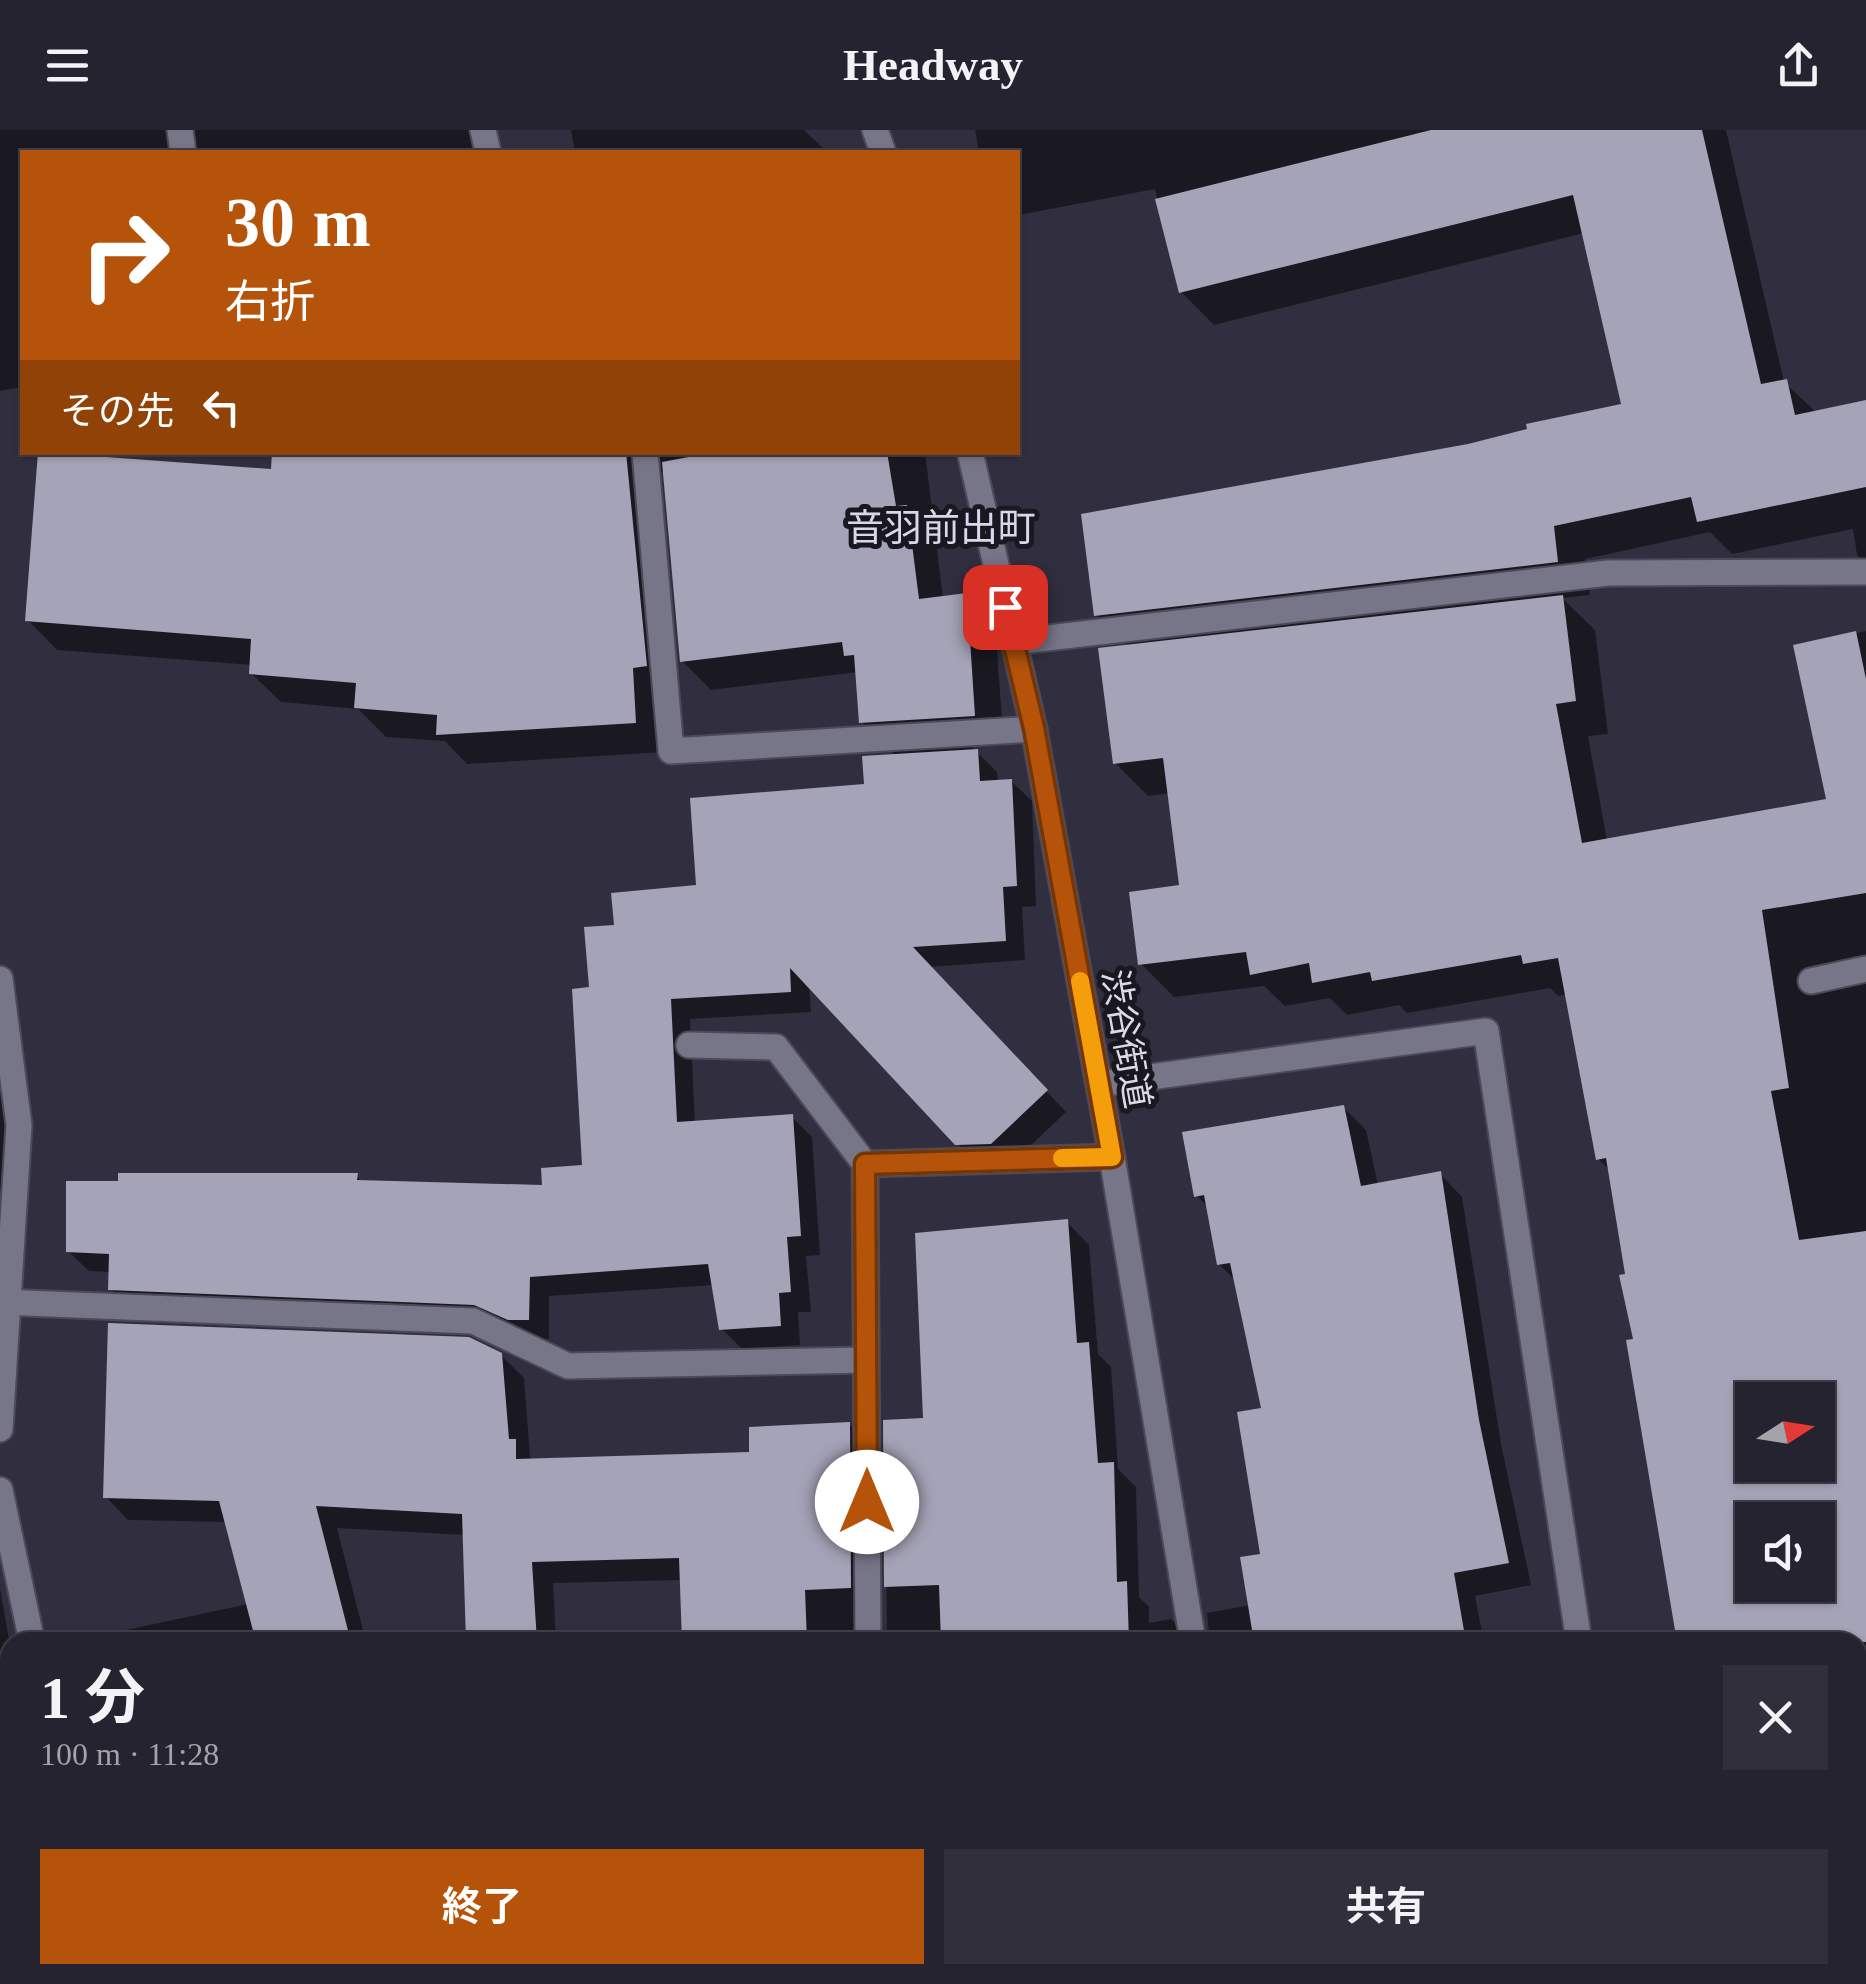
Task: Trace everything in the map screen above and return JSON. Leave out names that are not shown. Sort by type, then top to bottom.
[{"type":"street","points":[[645,455],[671,751],[1034,728]]},
{"type":"street","name":"渋谷街道","points":[[971,455],[1034,728],[1112,1157],[1191,1632]]},
{"type":"street","points":[[1013,642],[1608,574],[1866,572]]},
{"type":"street","points":[[1810,981],[1866,969]]},
{"type":"street","points":[[0,978],[19,1126],[0,1429]]},
{"type":"street","points":[[1099,1084],[1486,1031],[1577,1632]]},
{"type":"street","points":[[688,1045],[776,1048],[865,1164],[868,1632]]},
{"type":"street","points":[[865,1164],[1112,1157]]},
{"type":"street","points":[[6,1302],[473,1321],[568,1366],[866,1360]]},
{"type":"street","points":[[0,1490],[30,1632]]},
{"type":"building","points":[[1431,130],[1702,130],[1761,384],[1787,379],[1795,415],[1866,400],[1866,487],[1697,522],[1691,497],[1554,526],[1558,562],[1094,616],[1081,514],[1468,444],[1527,429],[1526,424],[1621,404],[1573,195],[1179,293],[1155,199]]},
{"type":"building","points":[[38,455],[271,469],[272,455],[626,455],[647,666],[633,668],[636,723],[436,735],[437,715],[354,708],[356,683],[249,674],[251,639],[25,621]]},
{"type":"building","points":[[699,455],[888,455],[896,506],[907,505],[919,599],[967,593],[975,716],[859,723],[854,655],[844,656],[842,642],[680,662],[662,462]]},
{"type":"building","points":[[1563,595],[1576,701],[1556,704],[1582,843],[1826,799],[1793,645],[1856,631],[1866,679],[1866,893],[1762,910],[1789,1088],[1771,1091],[1799,1240],[1866,1231],[1866,1632],[1675,1632],[1626,1340],[1633,1339],[1619,1275],[1625,1274],[1606,1158],[1596,1160],[1558,958],[1523,964],[1521,955],[1372,981],[1370,972],[1312,983],[1309,963],[1250,975],[1246,952],[1138,965],[1129,892],[1179,885],[1163,758],[1113,764],[1098,648]]},
{"type":"building","points":[[978,749],[980,781],[1012,779],[1017,886],[1003,887],[1006,941],[913,947],[1048,1090],[991,1144],[955,1145],[790,968],[791,992],[671,999],[677,1122],[793,1114],[801,1236],[787,1237],[791,1292],[779,1293],[781,1326],[719,1330],[708,1264],[530,1277],[529,1320],[508,1320],[474,1305],[108,1290],[109,1254],[66,1252],[66,1181],[118,1181],[118,1173],[358,1173],[357,1180],[542,1185],[541,1168],[582,1165],[572,989],[589,987],[584,927],[614,925],[611,893],[696,885],[690,798],[864,784],[862,756]]},
{"type":"building","points":[[1344,1105],[1361,1186],[1441,1171],[1479,1420],[1509,1563],[1454,1573],[1464,1632],[1252,1632],[1240,1557],[1260,1554],[1237,1412],[1261,1408],[1230,1263],[1217,1265],[1204,1195],[1194,1197],[1182,1132]]},
{"type":"building","points":[[1068,1219],[1077,1343],[1089,1342],[1098,1463],[1114,1462],[1117,1582],[1127,1581],[1129,1632],[941,1632],[939,1585],[884,1587],[883,1420],[923,1418],[915,1233]]},
{"type":"building","points":[[108,1323],[469,1337],[502,1353],[509,1439],[516,1439],[516,1459],[749,1452],[749,1427],[850,1422],[851,1588],[805,1590],[807,1632],[682,1632],[679,1558],[532,1562],[536,1632],[466,1632],[462,1514],[316,1506],[348,1632],[253,1632],[219,1501],[103,1498]]},
{"type":"slow traffic","points":[[1062,1158],[1112,1157],[1080,981]]},
{"type":"district","name":"音羽前出町","points":[[941,528]]},
{"type":"route","points":[[867,1502],[865,1164],[1112,1157],[1034,728],[1005,607]]}]
